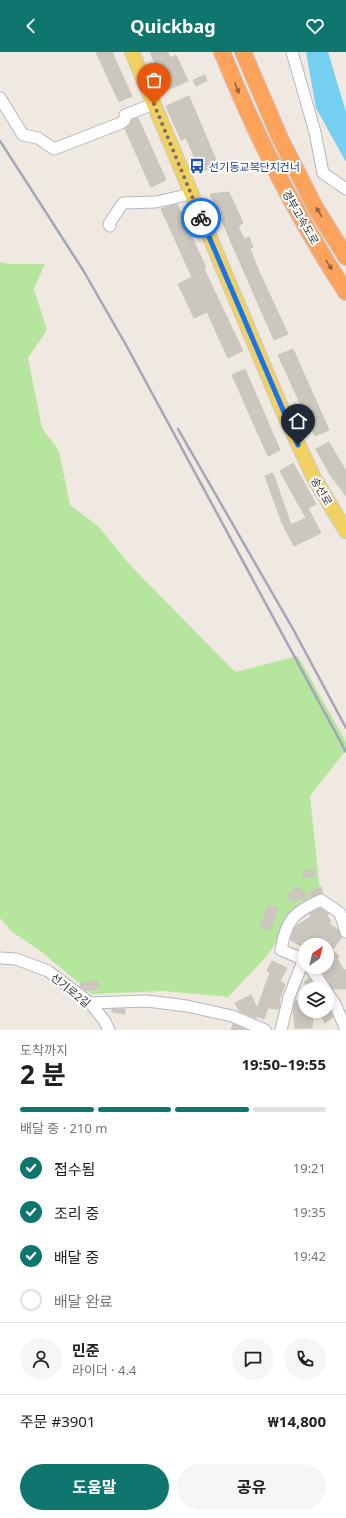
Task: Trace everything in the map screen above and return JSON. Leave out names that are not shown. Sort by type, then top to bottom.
[{"type":"highway","name":"경부고속도로","points":[[222,52],[242,103],[292,204],[346,292]]},
{"type":"highway","name":"경부고속도로","points":[[243,52],[280,138],[315,207],[346,257]]},
{"type":"main road","name":"송선로","points":[[132,52],[284,414],[314,478],[346,531]]},
{"type":"street","points":[[292,52],[315,132],[323,173],[346,189]]},
{"type":"street","points":[[0,98],[23,135],[38,138],[54,149],[121,123],[125,120],[126,115],[154,104]]},
{"type":"street","points":[[110,226],[109,224],[123,203],[156,202],[191,194]]},
{"type":"street","points":[[298,957],[281,950],[284,930],[301,909],[322,900],[340,913],[346,932]]},
{"type":"street","name":"선기로2길","points":[[0,958],[16,959],[48,971],[90,1003],[104,1020],[108,1030]]},
{"type":"street","points":[[281,1030],[290,997],[299,974]]},
{"type":"street","points":[[90,1003],[148,1001],[187,1006],[232,1016],[265,1030]]},
{"type":"street","points":[[334,1002],[346,1030]]},
{"type":"green space","points":[[0,262],[8,264],[45,264],[34,289],[47,330],[28,358],[42,428],[59,451],[70,505],[98,526],[131,566],[235,672],[298,656],[346,742],[346,750],[310,796],[321,900],[284,930],[267,956],[228,997],[163,991],[92,994],[38,949],[12,932],[0,918]]},
{"type":"water","points":[[306,52],[328,52],[346,112],[346,162],[316,108]]},
{"type":"building","points":[[96,52],[112,52],[132,96],[119,102]]},
{"type":"building","points":[[150,52],[168,52],[170,58],[176,55],[188,81],[167,90]]},
{"type":"building","points":[[205,75],[207,81],[196,86],[193,80]]},
{"type":"building","points":[[189,96],[218,165],[201,172],[186,138],[181,140],[166,106]]},
{"type":"building","points":[[138,118],[166,180],[151,187],[125,129],[132,120]]},
{"type":"building","points":[[229,192],[243,223],[238,226],[244,239],[249,237],[253,247],[250,249],[288,334],[274,340],[210,194]]},
{"type":"building","points":[[177,204],[206,268],[204,269],[243,351],[228,358],[207,312],[194,318],[178,284],[192,277],[161,209]]},
{"type":"building","points":[[293,349],[329,430],[315,436],[278,355]]},
{"type":"building","points":[[245,369],[280,450],[268,456],[232,375]]},
{"type":"building","points":[[329,442],[346,471],[346,496],[329,473],[316,449]]},
{"type":"building","points":[[293,463],[316,504],[308,508],[321,533],[294,546],[282,523],[265,476],[273,473],[291,525],[306,518],[280,471]]},
{"type":"building","points":[[314,870],[315,877],[304,878],[303,871]]},
{"type":"building","points":[[296,886],[308,895],[304,901],[299,897],[295,903],[287,897]]},
{"type":"building","points":[[321,887],[323,894],[311,897],[310,891]]},
{"type":"building","points":[[268,905],[278,908],[271,930],[260,927]]},
{"type":"building","points":[[320,908],[329,914],[327,916],[331,921],[329,923],[338,930],[342,937],[334,947],[334,938],[298,938],[298,944],[290,940],[296,926],[312,916],[309,914]]},
{"type":"building","points":[[334,952],[339,956],[337,958],[344,971],[346,969],[346,989],[334,989],[334,982],[329,982],[324,974],[334,974]]},
{"type":"building","points":[[272,961],[287,968],[280,981],[285,984],[280,998],[279,1009],[268,1008],[264,1019],[257,1016],[256,1018],[239,1011],[235,1003],[251,995],[257,1008],[270,973],[267,971]]},
{"type":"building","points":[[309,978],[312,982],[304,982]]},
{"type":"building","points":[[97,980],[99,988],[86,991],[80,984]]},
{"type":"building","points":[[298,1000],[298,1018],[313,1018],[312,1028],[295,1028],[293,1008],[295,1001]]},
{"type":"building","points":[[112,1009],[125,1009],[125,1014],[112,1012]]},
{"type":"building","points":[[322,1018],[332,1018],[325,1023]]},
{"type":"building","points":[[233,1024],[247,1030],[231,1030]]},
{"type":"railway","points":[[0,141],[83,270],[126,345],[346,752]]},
{"type":"railway","points":[[178,429],[293,629],[346,728]]},
{"type":"way so far","points":[[154,104],[201,218]]},
{"type":"place","name":"선기동교복단지건너","points":[[197,166]]},
{"type":"route","points":[[201,218],[298,445]]}]
